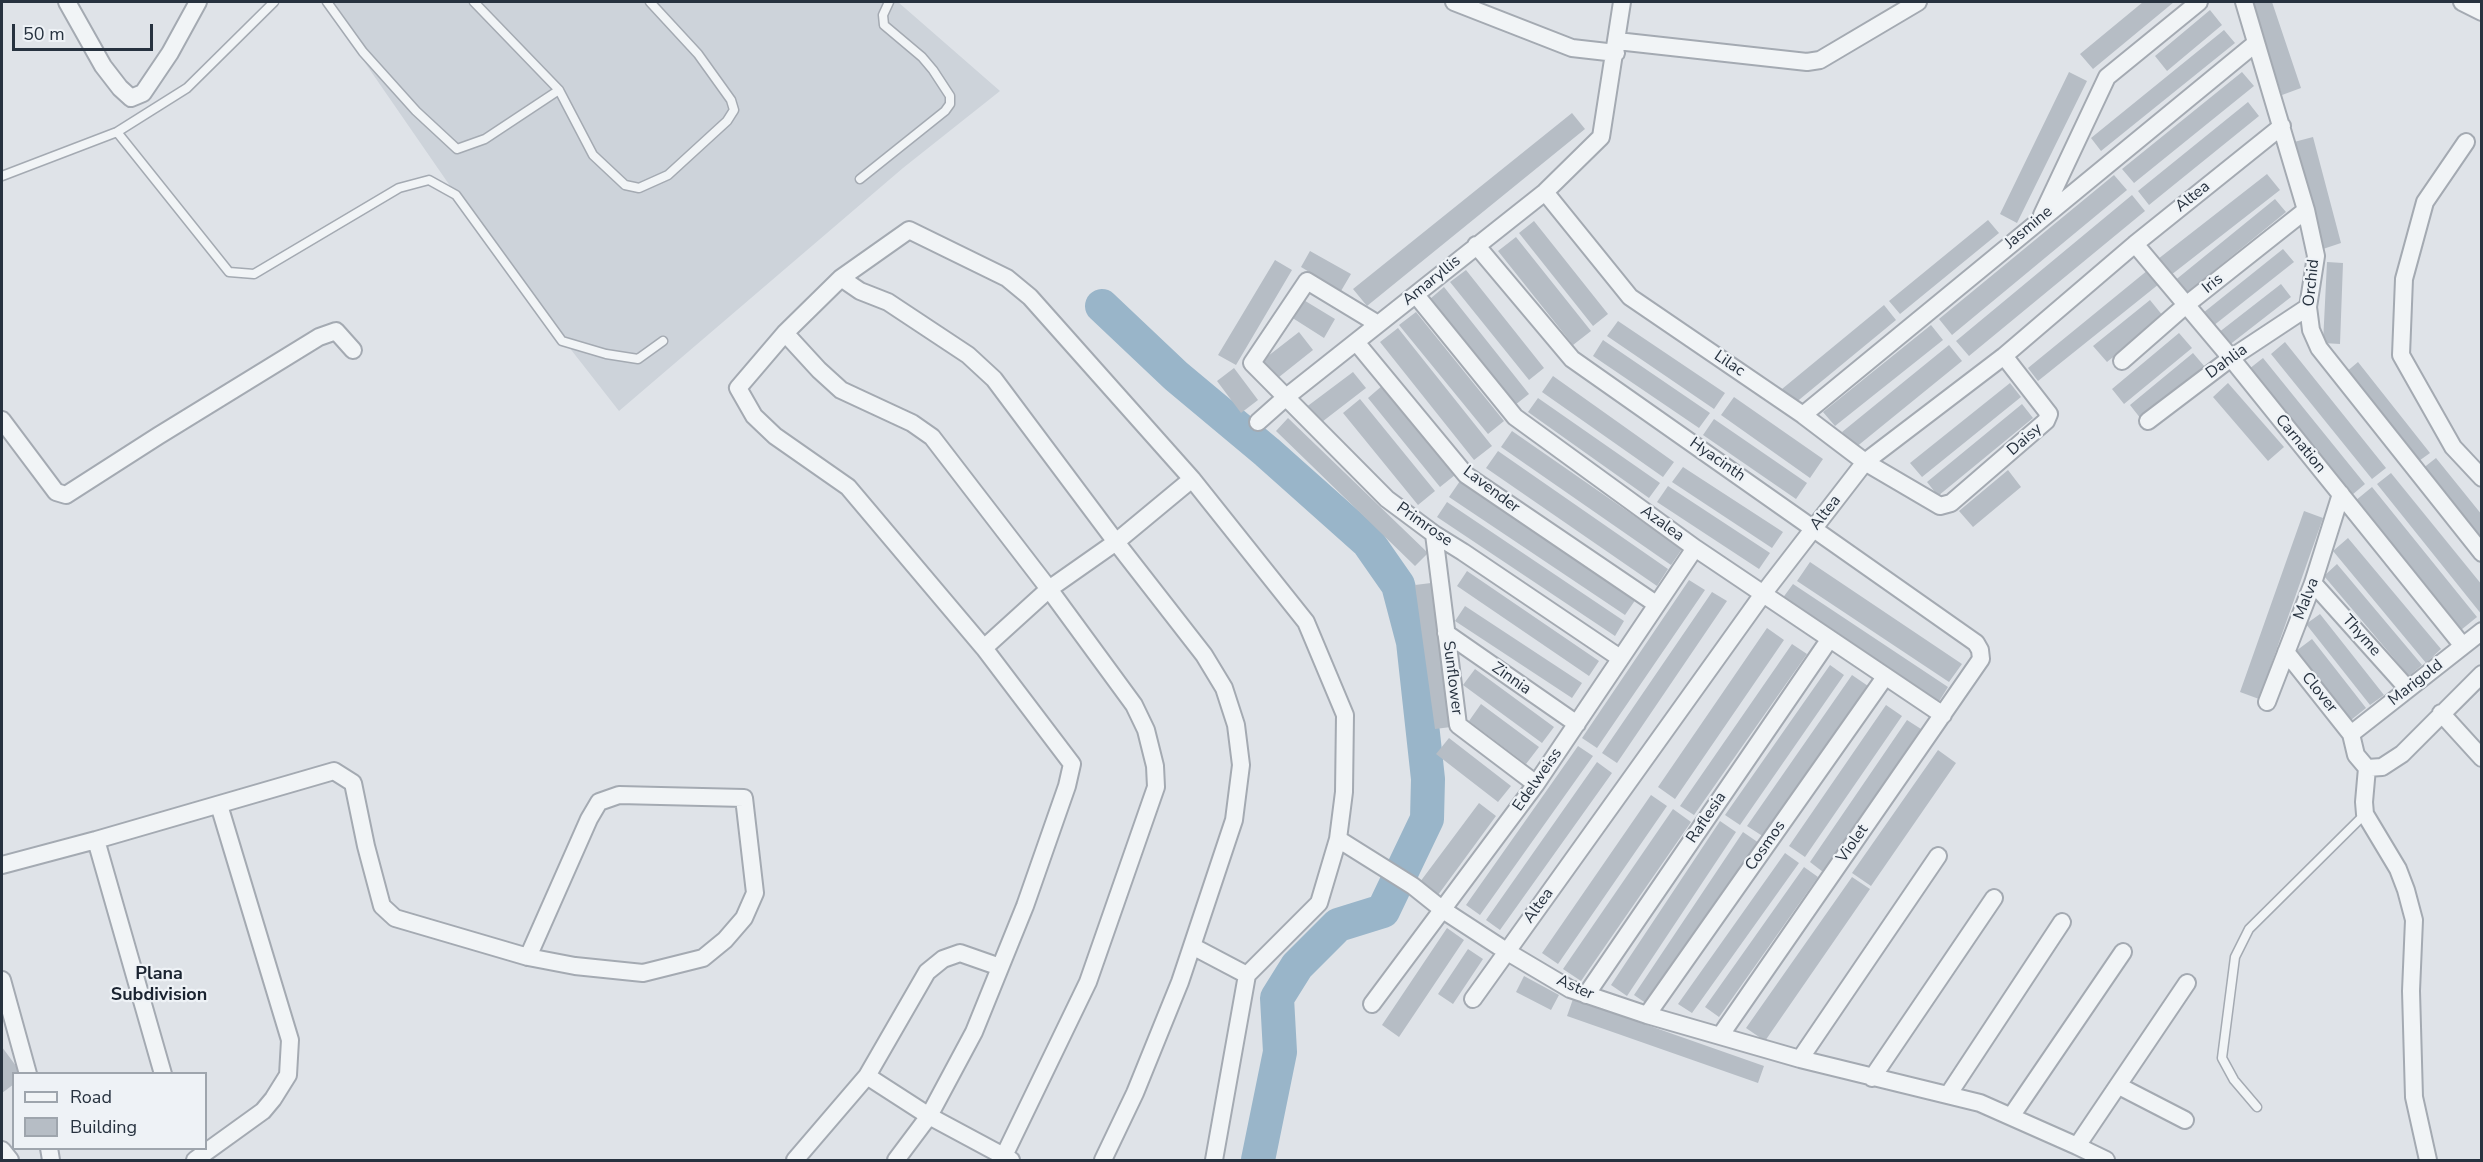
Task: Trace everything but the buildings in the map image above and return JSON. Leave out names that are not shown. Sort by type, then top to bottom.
[{"type":"street","points":[[67,2],[104,66],[120,88],[131,98],[143,93],[170,53],[198,2]]},
{"type":"street","points":[[1454,2],[1572,48],[1616,47],[1807,62],[1820,60],[1918,2]]},
{"type":"street","points":[[1616,47],[1622,2]]},
{"type":"street","points":[[2041,218],[2107,77],[2199,2]]},
{"type":"street","name":"Orchid","points":[[2244,2],[2306,210],[2316,256],[2308,307],[2311,330],[2319,348],[2481,553]]},
{"type":"street","points":[[2462,2],[2481,12]]},
{"type":"street","name":"Jasmine","points":[[1803,415],[2256,43]]},
{"type":"street","name":"Amaryllis","points":[[1258,422],[1377,324],[1545,192],[1601,137],[1616,47]]},
{"type":"street","name":"Altea","points":[[1473,999],[1763,594],[1865,462],[2004,356],[2135,244],[2282,126]]},
{"type":"street","points":[[2466,142],[2424,202],[2403,279],[2401,355],[2453,447],[2481,478]]},
{"type":"street","name":"Lilac","points":[[1545,192],[1630,297],[1803,415],[1865,462],[1940,506]]},
{"type":"street","name":"Iris","points":[[2122,361],[2186,305],[2306,210]]},
{"type":"street","points":[[896,1161],[929,1116],[974,1032],[1025,906],[1067,786],[1072,764],[984,648],[848,487],[775,436],[754,416],[738,388],[785,333],[841,278],[909,230],[1007,278],[1030,297],[1191,479],[1306,622],[1345,715],[1344,792],[1338,839],[1319,903],[1247,975],[1214,1161]]},
{"type":"street","name":"Carnation","points":[[2135,244],[2231,358],[2463,646]]},
{"type":"street","name":"Hyacinth","points":[[1476,245],[1572,358],[1976,643],[1980,650]]},
{"type":"street","points":[[841,278],[860,291],[888,302],[968,355],[994,379],[1204,655],[1224,688],[1236,725],[1241,765],[1234,820],[1180,982],[1135,1093],[1103,1161]]},
{"type":"street","name":"Primrose","points":[[1377,324],[1307,281],[1252,363],[1387,499],[1434,534],[1620,658]]},
{"type":"street","name":"Azalea","points":[[1416,295],[1515,417],[1695,548],[1943,715]]},
{"type":"street","name":"Dahlia","points":[[2148,421],[2231,358],[2308,307]]},
{"type":"street","points":[[2,420],[56,492],[66,495],[203,407],[319,337],[336,332],[353,350]]},
{"type":"street","points":[[785,333],[841,390],[912,423],[932,437],[1134,705],[1146,730],[1155,766],[1156,787],[1088,982],[1005,1159],[929,1116],[867,1076]]},
{"type":"street","name":"Lavender","points":[[1356,342],[1467,475],[1656,604]]},
{"type":"street","name":"Daisy","points":[[1940,506],[1951,503],[2046,421],[2049,414],[2004,356]]},
{"type":"street","points":[[984,648],[1049,590],[1116,542],[1191,479]]},
{"type":"street","name":"Malva","points":[[2267,702],[2313,583],[2341,494]]},
{"type":"street","name":"Sunflower","points":[[1434,534],[1458,724],[1536,784]]},
{"type":"street","name":"Edelweiss","points":[[1372,1005],[1536,784],[1695,548]]},
{"type":"street","name":"Thyme","points":[[2313,583],[2408,689]]},
{"type":"street","name":"Marigold","points":[[2351,734],[2481,632]]},
{"type":"street","name":"Zinnia","points":[[1446,633],[1576,724]]},
{"type":"street","name":"Raflesia","points":[[1586,995],[1829,640]]},
{"type":"street","name":"Violet","points":[[1720,1036],[1981,659],[1980,650]]},
{"type":"street","name":"Clover","points":[[2286,652],[2351,734],[2356,755],[2367,768]]},
{"type":"street","points":[[2428,1161],[2414,1096],[2411,991],[2414,920],[2398,869],[2365,814],[2367,768],[2382,767],[2402,754],[2481,674]]},
{"type":"street","name":"Cosmos","points":[[1647,1015],[1885,677]]},
{"type":"street","points":[[2441,713],[2481,758]]},
{"type":"street","points":[[2,865],[334,771],[344,775],[353,783],[382,906],[395,918],[528,957],[575,966],[643,973],[703,958],[725,940],[744,918],[755,893],[744,798],[619,795],[599,802],[589,819],[528,957]]},
{"type":"street","points":[[195,1161],[263,1111],[288,1075],[290,1040],[219,805]]},
{"type":"street","name":"Aster","points":[[1338,839],[1413,886],[1443,910],[1506,951],[1569,989],[1647,1015],[1800,1059],[1980,1103],[2012,1115],[2106,1161]]},
{"type":"street","points":[[96,840],[162,1072]]},
{"type":"street","points":[[1800,1059],[1938,856]]},
{"type":"street","points":[[1872,1078],[1994,898]]},
{"type":"street","points":[[1948,1095],[2062,922]]},
{"type":"street","points":[[1192,946],[1247,975]]},
{"type":"street","points":[[2012,1115],[2123,952]]},
{"type":"street","points":[[795,1161],[867,1076],[927,972],[943,959],[960,953],[1000,968]]},
{"type":"street","points":[[2,980],[27,1072]]},
{"type":"street","points":[[2077,1146],[2187,982]]},
{"type":"street","points":[[2119,1086],[2185,1120]]},
{"type":"street","points":[[2,1150],[10,1161]]},
{"type":"lane","points":[[2,176],[117,132],[188,88],[274,2]]},
{"type":"lane","points":[[327,2],[363,52],[416,111],[457,149],[485,139],[560,90]]},
{"type":"lane","points":[[474,2],[560,90],[593,155],[625,185],[639,188],[668,175],[727,121],[734,110],[731,100],[688,42],[650,2]]},
{"type":"lane","points":[[860,179],[945,111],[950,104],[950,96],[922,57],[884,26],[883,15],[889,2]]},
{"type":"lane","points":[[117,132],[229,272],[254,274],[399,188],[429,180],[456,195],[562,341],[606,354],[638,359],[663,341]]},
{"type":"lane","points":[[2257,1107],[2234,1080],[2222,1058],[2235,957],[2249,928],[2365,814]]},
{"type":"shaded area","points":[[323,2],[898,2],[1000,91],[903,168],[619,411],[504,264]]},
{"type":"waterway","points":[[1102,306],[1176,376],[1267,452],[1368,542],[1398,585],[1413,642],[1428,779],[1427,819],[1383,911],[1338,925],[1297,966],[1277,998],[1280,1052],[1258,1160]]},
{"type":"district","name":"Plana Subdivision","points":[[159,985]]}]
